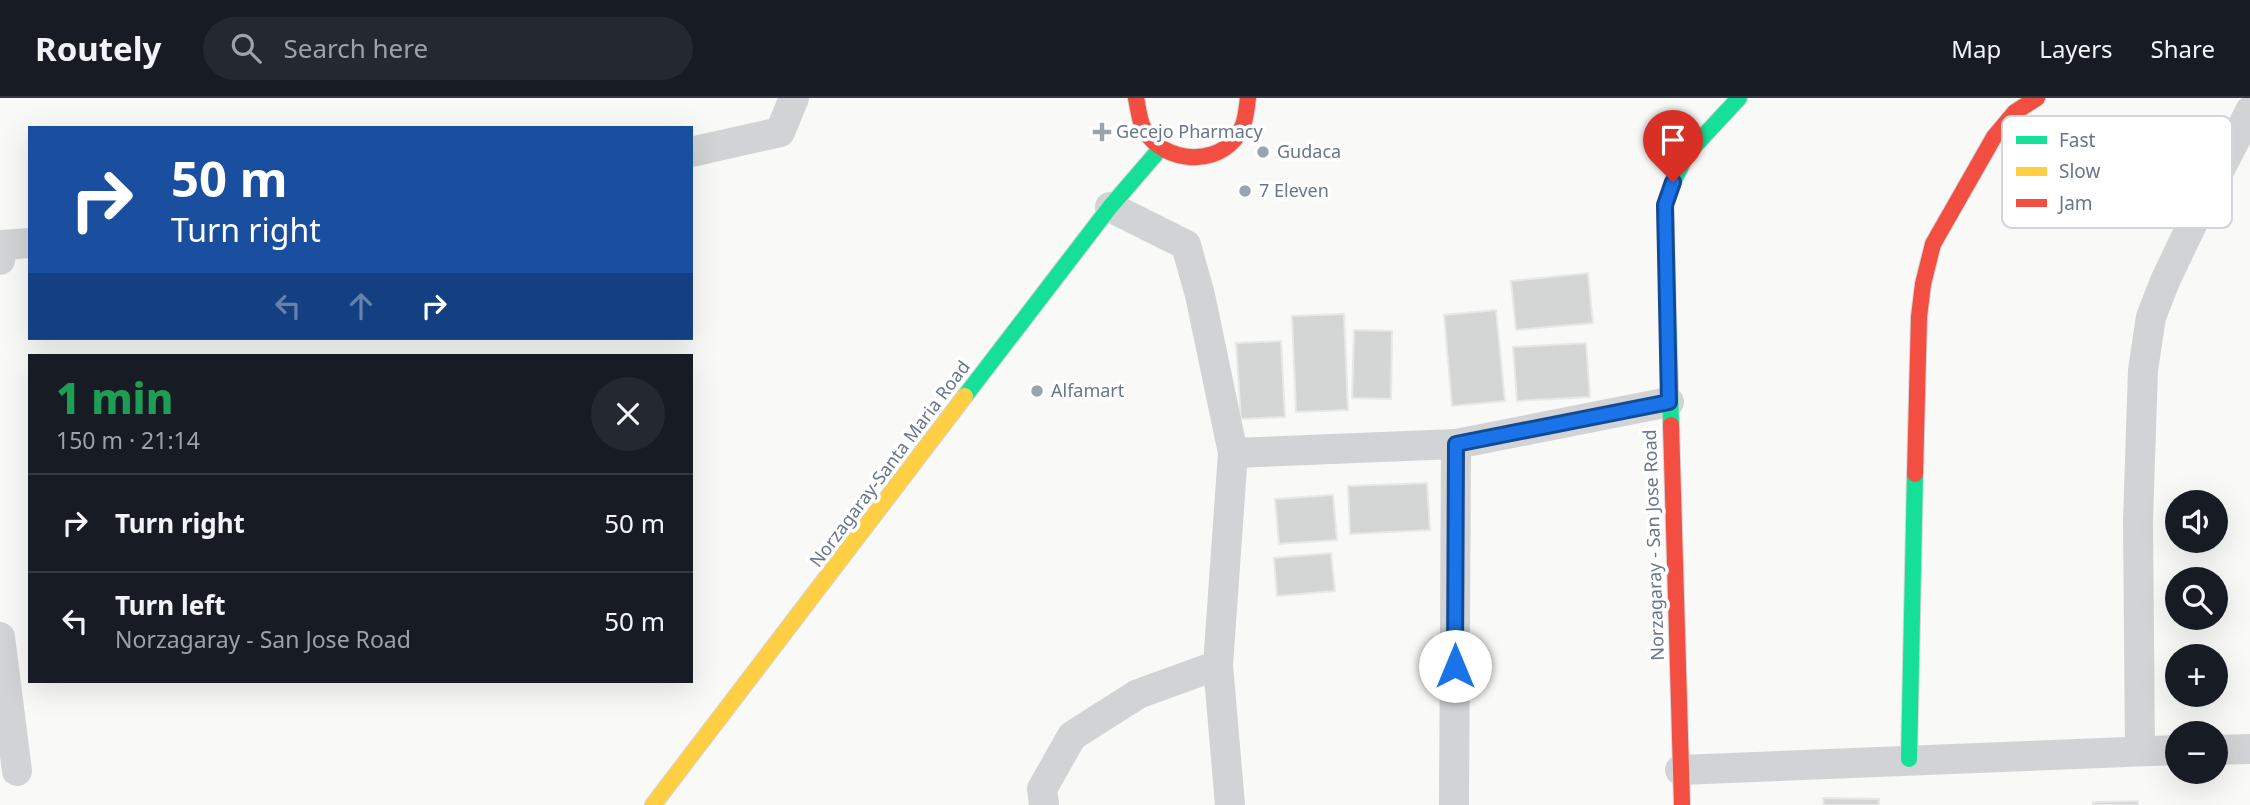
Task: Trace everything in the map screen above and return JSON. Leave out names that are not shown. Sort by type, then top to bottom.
[{"type":"main road","points":[[1136,98],[1137,117],[1145,134],[1160,149],[1190,159],[1221,151],[1234,141],[1245,125],[1248,98]]},
{"type":"main road","name":"Norzagaray - San Jose Road","points":[[1682,805],[1665,205],[1687,154],[1739,98]]},
{"type":"main road","points":[[2012,116],[2037,98]]},
{"type":"main road","points":[[1909,759],[1919,317],[1923,284],[1933,244],[2002,127]]},
{"type":"main road","name":"Norzagaray-Santa Maria Road","points":[[653,805],[1110,208],[1160,149]]},
{"type":"street","points":[[693,152],[780,132],[794,98]]},
{"type":"street","points":[[2232,147],[2250,111]]},
{"type":"street","points":[[1110,208],[1186,245],[1200,295],[1233,453],[1218,665],[1230,805]]},
{"type":"street","points":[[2140,751],[2138,521],[2143,370],[2151,317],[2191,228]]},
{"type":"street","points":[[0,260],[2,245],[28,243]]},
{"type":"street","points":[[1233,453],[1456,444],[1669,402]]},
{"type":"street","points":[[1454,805],[1456,444]]},
{"type":"street","points":[[0,637],[16,771]]},
{"type":"street","points":[[1044,805],[1041,789],[1072,736],[1139,694],[1218,665]]},
{"type":"street","points":[[2228,750],[2250,749]]},
{"type":"street","points":[[1680,770],[2165,750]]},
{"type":"building","points":[[1588,273],[1593,323],[1516,330],[1511,281]]},
{"type":"building","points":[[1496,310],[1505,401],[1452,406],[1444,315]]},
{"type":"building","points":[[1344,314],[1348,410],[1296,412],[1292,316]]},
{"type":"building","points":[[1354,330],[1392,331],[1391,399],[1352,398]]},
{"type":"building","points":[[1281,341],[1285,417],[1241,419],[1236,343]]},
{"type":"building","points":[[1586,343],[1590,397],[1517,401],[1513,347]]},
{"type":"building","points":[[1427,483],[1430,530],[1350,534],[1348,486]]},
{"type":"building","points":[[1333,495],[1337,540],[1279,544],[1275,499]]},
{"type":"building","points":[[1331,553],[1335,591],[1277,596],[1274,558]]},
{"type":"building","points":[[1823,798],[1879,799],[1879,805],[1824,805]]},
{"type":"building","points":[[2138,801],[2138,805],[2093,805],[2093,802]]},
{"type":"traffic: fast","points":[[1671,425],[1665,205],[1687,154],[1739,98]]},
{"type":"traffic: fast","points":[[965,396],[1110,207],[1160,149]]},
{"type":"traffic: fast","points":[[1909,759],[1915,474]]},
{"type":"traffic: slow","points":[[653,805],[965,396]]},
{"type":"traffic: jam","points":[[1136,98],[1142,125],[1149,137],[1171,153],[1199,157],[1212,154],[1235,139],[1243,125],[1248,98]]},
{"type":"traffic: jam","points":[[2012,116],[2037,98]]},
{"type":"traffic: jam","points":[[1915,474],[1919,317],[1923,284],[1933,244],[2002,127]]},
{"type":"traffic: jam","points":[[1671,425],[1682,805]]},
{"type":"place","name":"Gecejo Pharmacy","points":[[1102,132]]},
{"type":"place","name":"Gudaca","points":[[1263,152]]},
{"type":"place","name":"7 Eleven","points":[[1245,191]]},
{"type":"place","name":"Alfamart","points":[[1037,391]]},
{"type":"route","points":[[1455,666],[1456,444],[1669,402],[1665,205],[1673,182]]}]
